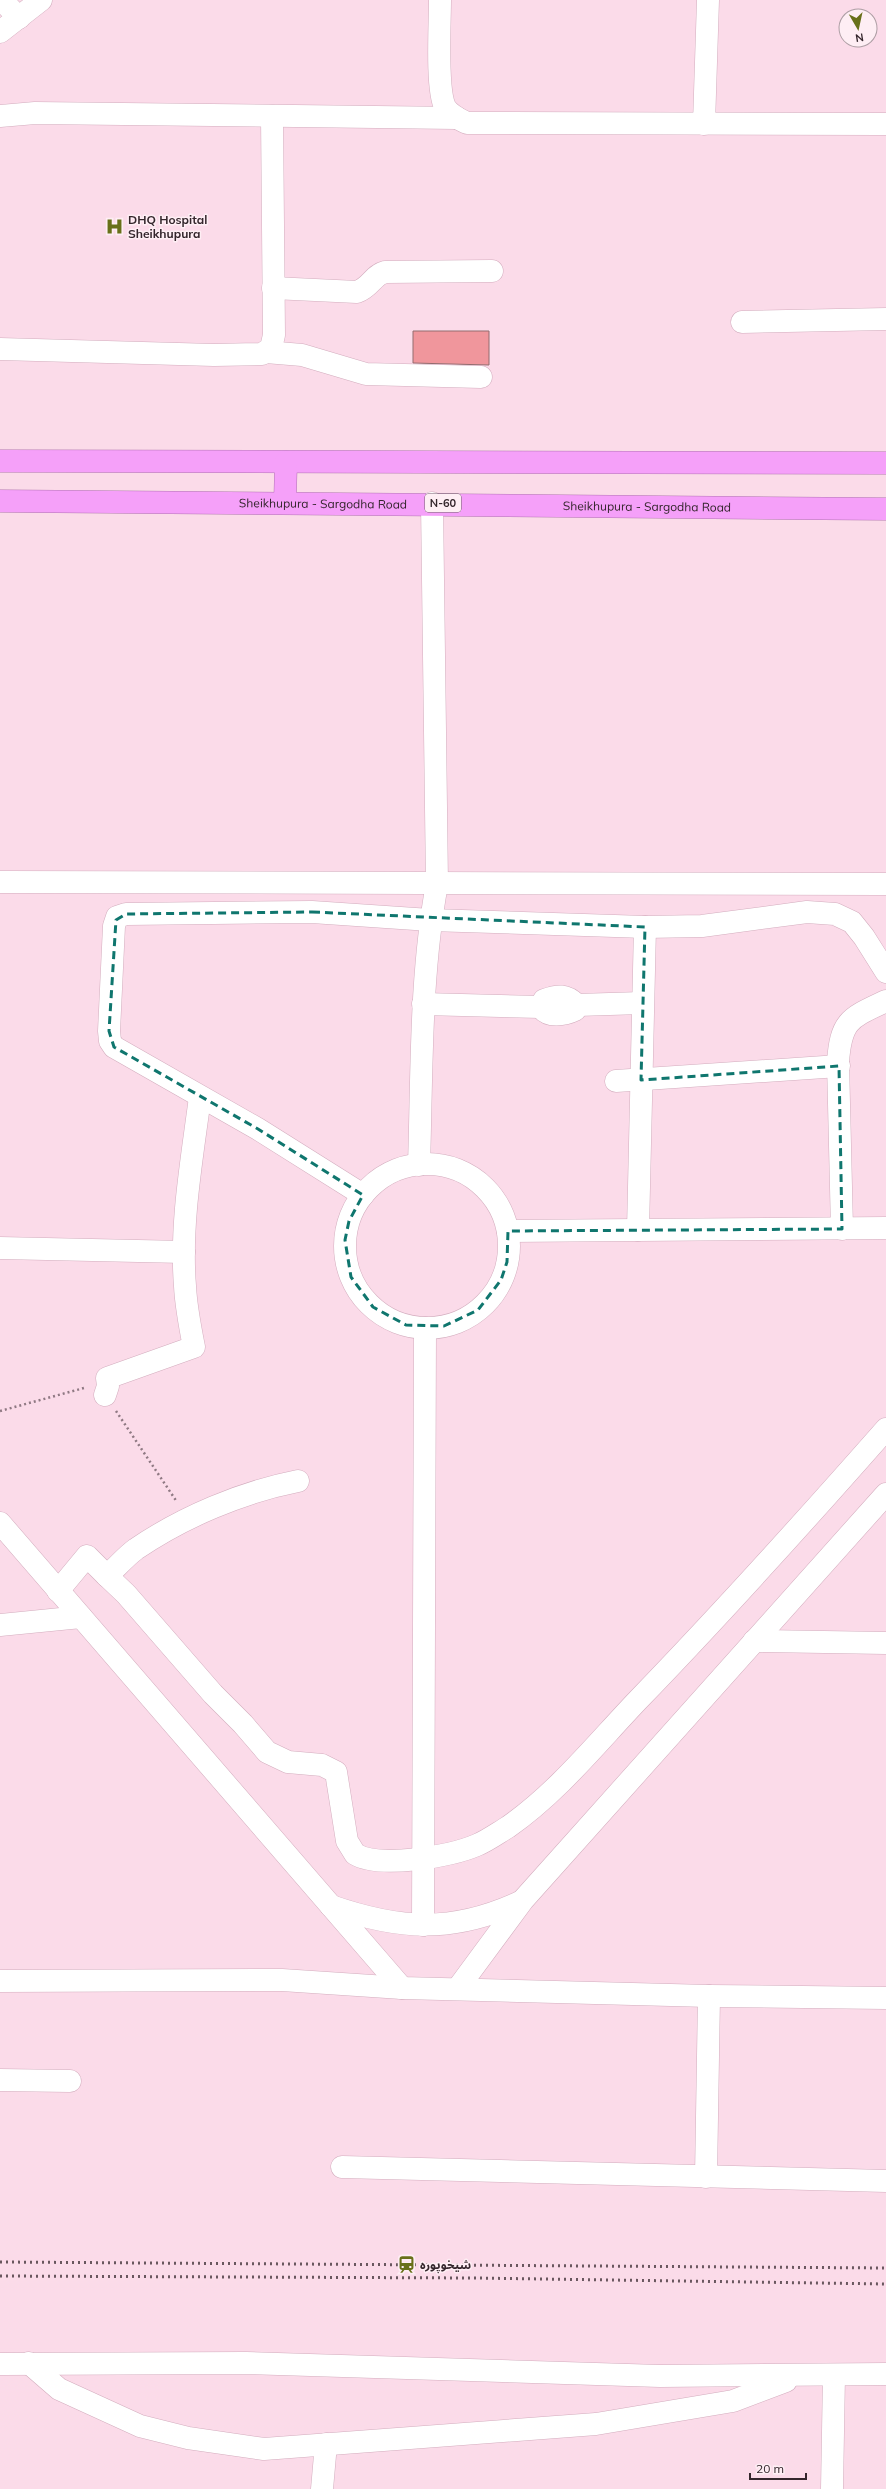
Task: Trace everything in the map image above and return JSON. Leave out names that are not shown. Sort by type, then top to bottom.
[{"type":"highway","points":[[0,461],[886,463]]},
{"type":"highway","points":[[285,502],[286,462]]},
{"type":"highway","name":"Sheikhupura - Sargodha Road","points":[[0,501],[432,503],[886,508]]},
{"type":"street","points":[[0,32],[7,6],[41,0]]},
{"type":"street","points":[[440,0],[442,92],[446,107],[457,118]]},
{"type":"street","points":[[704,124],[708,0]]},
{"type":"street","points":[[0,116],[34,113],[457,118],[476,125],[886,124]]},
{"type":"street","points":[[266,352],[271,348],[274,335],[272,116]]},
{"type":"street","points":[[273,288],[349,293],[368,287],[379,274],[385,272],[492,271]]},
{"type":"street","points":[[742,322],[886,319]]},
{"type":"street","points":[[0,349],[214,355],[266,352],[302,356],[366,374],[481,377]]},
{"type":"street","points":[[419,1165],[423,1004],[430,920],[437,884],[432,503]]},
{"type":"street","points":[[0,882],[886,884]]},
{"type":"street","points":[[364,1195],[258,1129],[117,1050],[110,1041],[114,926],[117,917],[126,914],[312,912],[430,920],[645,927],[702,926],[807,912],[835,914],[852,922],[864,937],[886,972]]},
{"type":"street","points":[[638,1230],[642,1003],[645,927]]},
{"type":"street","points":[[842,1228],[838,1066],[841,1037],[844,1027],[862,1012],[886,1000]]},
{"type":"street","points":[[423,1004],[541,1007],[547,1013],[558,1015],[568,1014],[575,1010],[577,1005],[642,1003]]},
{"type":"street","points":[[616,1081],[838,1066]]},
{"type":"street","points":[[105,1395],[108,1386],[107,1378],[194,1347],[185,1286],[184,1252],[189,1188],[200,1097]]},
{"type":"street","points":[[419,1165],[438,1165],[457,1170],[474,1179],[488,1192],[499,1207],[508,1232],[507,1262],[501,1280],[492,1296],[478,1310],[462,1320],[444,1326],[425,1328],[406,1325],[388,1318],[373,1307],[360,1294],[351,1277],[346,1258],[345,1240],[349,1221],[364,1195],[383,1177],[401,1169],[419,1165]]},
{"type":"street","points":[[508,1232],[886,1228]]},
{"type":"street","points":[[0,1248],[184,1252]]},
{"type":"street","points":[[423,1925],[425,1328]]},
{"type":"street","points":[[58,1591],[87,1556],[126,1594],[189,1668],[244,1724],[267,1752],[288,1762],[322,1765],[336,1772],[347,1841],[355,1854],[369,1860],[423,1858],[455,1853],[478,1844],[508,1826],[568,1776],[749,1584],[886,1429]]},
{"type":"street","points":[[107,1576],[135,1550],[188,1519],[275,1486],[298,1481]]},
{"type":"street","points":[[458,1988],[523,1900],[886,1494]]},
{"type":"street","points":[[865,1517],[886,1517]]},
{"type":"street","points":[[0,1523],[402,1988]]},
{"type":"street","points":[[0,1625],[81,1617]]},
{"type":"street","points":[[754,1641],[886,1643]]},
{"type":"street","points":[[330,1906],[380,1920],[423,1925],[467,1922],[495,1914],[523,1900]]},
{"type":"street","points":[[0,1981],[282,1980],[402,1988],[458,1988],[709,1996],[886,1998]]},
{"type":"street","points":[[706,2177],[709,1996]]},
{"type":"street","points":[[0,2080],[70,2081]]},
{"type":"street","points":[[342,2167],[886,2182]]},
{"type":"street","points":[[29,2363],[59,2388],[140,2426],[188,2438],[264,2449],[596,2424],[733,2401],[803,2375]]},
{"type":"street","points":[[0,2364],[246,2363],[660,2376],[886,2374]]},
{"type":"street","points":[[832,2489],[834,2375]]},
{"type":"street","points":[[322,2489],[326,2444]]},
{"type":"path","points":[[0,1411],[84,1388],[88,1393],[98,1396],[105,1395],[188,1519]]},
{"type":"highlighted area","points":[[312,912],[645,927],[641,1080],[839,1066],[842,1229],[508,1231],[507,1262],[501,1280],[478,1310],[444,1326],[406,1325],[373,1307],[351,1277],[345,1240],[349,1221],[363,1195],[258,1129],[114,1047],[109,1031],[116,920],[126,914]]},
{"type":"building","points":[[413,331],[489,331],[489,365],[413,363]]},
{"type":"railway","points":[[0,2262],[886,2268]]},
{"type":"railway","points":[[0,2276],[474,2278],[886,2284]]},
{"type":"place","name":"DHQ Hospital Sheikhupura","points":[[115,227]]},
{"type":"place","name":"شیخوپورہ","points":[[407,2265]]}]
